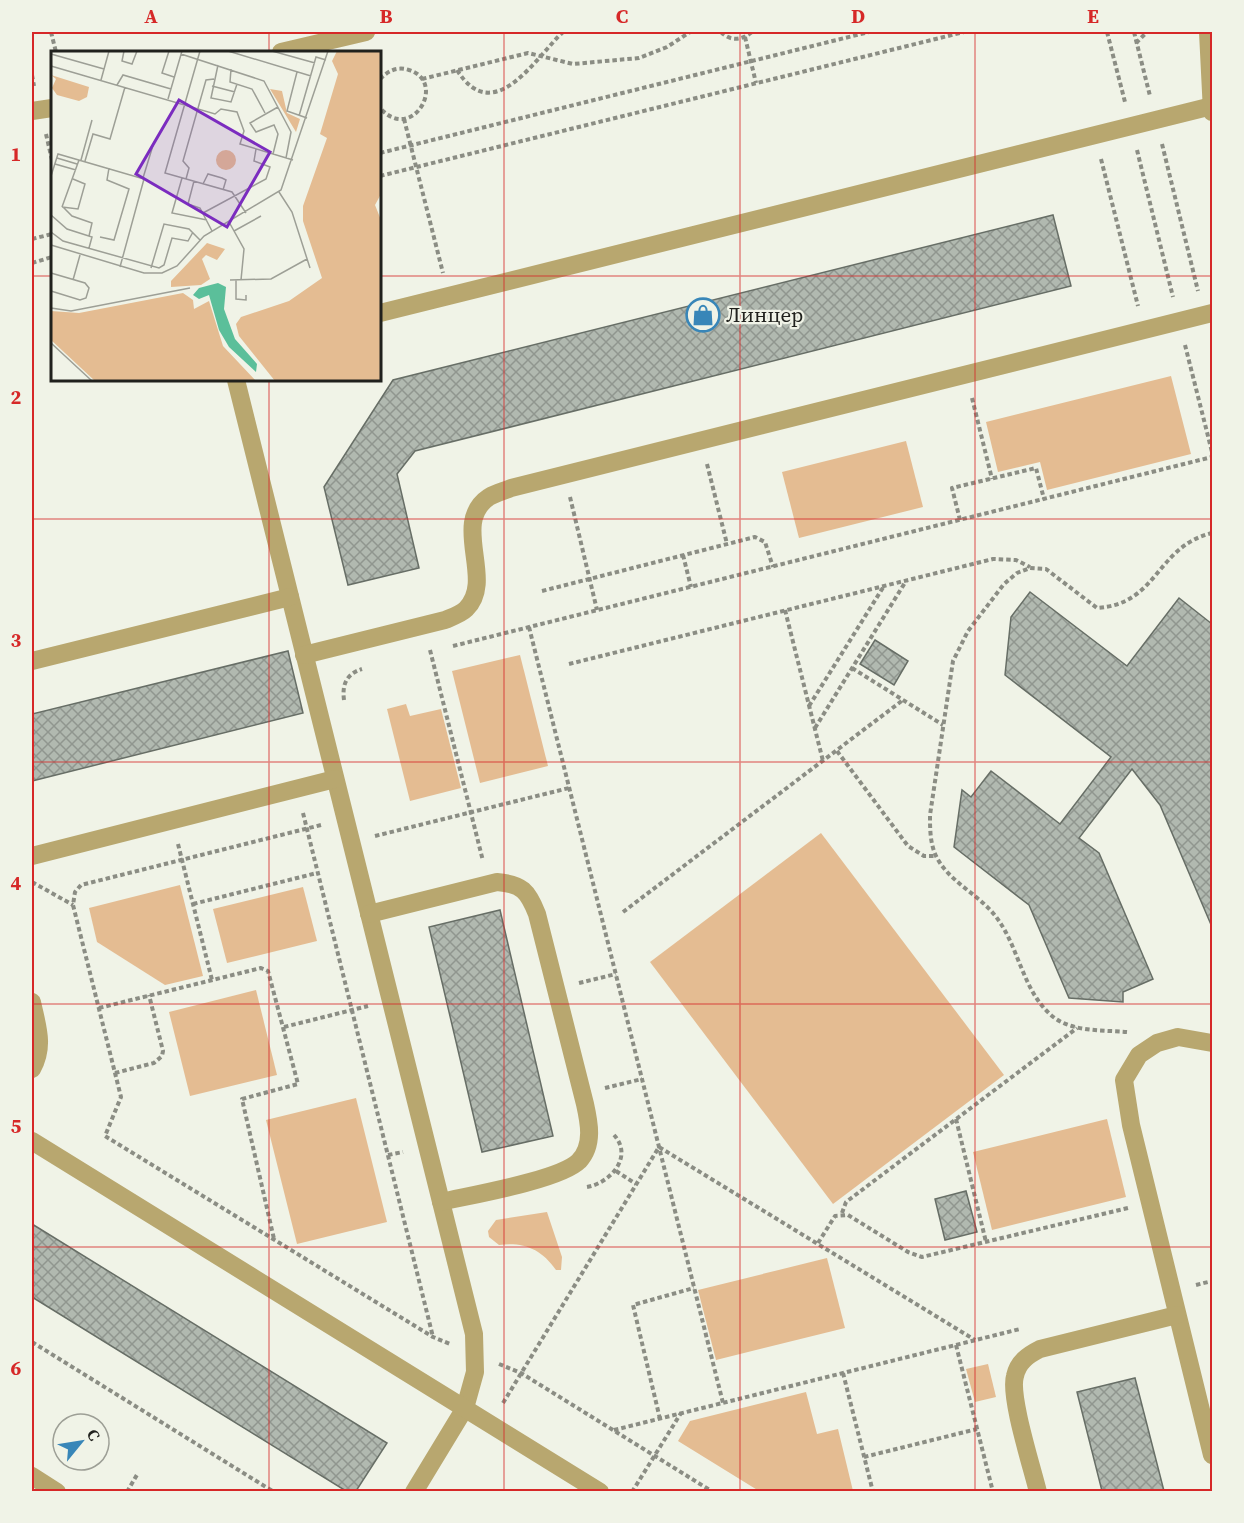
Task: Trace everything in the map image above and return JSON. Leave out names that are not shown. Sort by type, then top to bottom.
[{"type":"street","points":[[285,51],[366,32]]},
{"type":"street","points":[[381,314],[1131,126],[1212,108],[1209,32]]},
{"type":"street","points":[[32,111],[51,108]]},
{"type":"street","points":[[304,655],[446,620],[466,610],[477,592],[472,534],[476,514],[488,498],[511,488],[1208,314]]},
{"type":"street","points":[[236,381],[474,1334],[476,1372],[465,1408],[414,1491]]},
{"type":"street","points":[[32,661],[290,597]]},
{"type":"street","points":[[32,856],[335,779]]},
{"type":"street","points":[[369,914],[489,885],[516,883],[529,892],[556,989],[590,1125],[588,1147],[578,1161],[558,1173],[441,1202]]},
{"type":"street","points":[[32,1002],[41,1039],[32,1069]]},
{"type":"street","points":[[1212,1043],[1178,1037],[1157,1043],[1139,1055],[1124,1080],[1131,1125],[1149,1203],[1212,1455]]},
{"type":"street","points":[[32,1141],[600,1491]]},
{"type":"street","points":[[1038,1491],[1015,1396],[1014,1377],[1020,1364],[1029,1354],[1040,1349],[1177,1315]]},
{"type":"street","points":[[32,1476],[57,1491]]},
{"type":"path","points":[[51,32],[56,51]]},
{"type":"path","points":[[457,70],[470,87],[492,92],[506,88],[524,76],[563,32]]},
{"type":"path","points":[[422,79],[528,53],[573,64],[639,58],[667,47],[690,32]]},
{"type":"path","points":[[721,32],[735,39],[745,38],[752,32]]},
{"type":"path","points":[[381,153],[869,32]]},
{"type":"path","points":[[381,176],[964,32]]},
{"type":"path","points":[[1107,32],[1212,452]]},
{"type":"path","points":[[1134,32],[1208,314]]},
{"type":"path","points":[[1137,43],[1147,32]]},
{"type":"path","points":[[745,38],[756,83]]},
{"type":"path","points":[[381,78],[388,71],[400,68],[412,70],[422,79],[427,91],[424,104],[416,114],[404,119],[394,118],[381,109]]},
{"type":"path","points":[[404,119],[448,296]]},
{"type":"path","points":[[1095,135],[1144,330]]},
{"type":"path","points":[[32,239],[51,234]]},
{"type":"path","points":[[32,262],[51,257]]},
{"type":"path","points":[[967,374],[992,479]]},
{"type":"path","points":[[701,440],[727,544]]},
{"type":"path","points":[[420,655],[1212,457]]},
{"type":"path","points":[[960,520],[952,488],[1036,468],[1044,499]]},
{"type":"path","points":[[572,493],[570,500],[597,610]]},
{"type":"path","points":[[1133,1033],[1078,1028],[1056,1019],[1043,1007],[1031,989],[1000,921],[989,908],[950,877],[936,856],[930,837],[930,815],[953,661],[959,646],[1004,584],[1017,573],[1030,568],[1046,569],[1097,608],[1112,607],[1129,602],[1142,591],[1177,550],[1189,542],[1212,533]]},
{"type":"path","points":[[542,591],[727,544],[760,538],[765,542],[773,567]]},
{"type":"path","points":[[683,555],[691,587]]},
{"type":"path","points":[[569,664],[1004,558],[1016,560],[1030,568]]},
{"type":"path","points":[[815,728],[907,580]]},
{"type":"path","points":[[809,706],[884,586]]},
{"type":"path","points":[[785,610],[823,761]]},
{"type":"path","points":[[424,625],[489,885]]},
{"type":"path","points":[[529,627],[723,1403]]},
{"type":"path","points":[[852,668],[943,725]]},
{"type":"path","points":[[355,671],[364,669]]},
{"type":"path","points":[[623,912],[903,700]]},
{"type":"path","points":[[837,751],[908,846],[924,856],[936,856]]},
{"type":"path","points":[[351,842],[569,788]]},
{"type":"path","points":[[297,789],[306,828],[317,873],[433,1337],[105,1136],[121,1097],[73,905],[75,892],[81,885],[306,828],[345,819]]},
{"type":"path","points":[[172,820],[212,980]]},
{"type":"path","points":[[193,904],[317,873]]},
{"type":"path","points":[[32,882],[73,905]]},
{"type":"path","points":[[99,1008],[265,968],[272,976],[298,1084],[242,1099],[274,1240]]},
{"type":"path","points":[[556,989],[616,974]]},
{"type":"path","points":[[115,1073],[154,1063],[162,1056],[149,995]]},
{"type":"path","points":[[284,1027],[391,1000]]},
{"type":"path","points":[[818,1243],[835,1216],[842,1213],[846,1202],[1078,1028]]},
{"type":"path","points":[[582,1094],[642,1079]]},
{"type":"path","points":[[956,1119],[986,1242]]},
{"type":"path","points":[[490,1424],[659,1147]]},
{"type":"path","points":[[659,1147],[975,1340]]},
{"type":"path","points":[[616,1171],[636,1184]]},
{"type":"path","points":[[842,1213],[915,1255],[932,1255],[1149,1203]]},
{"type":"path","points":[[1171,1291],[1212,1281]]},
{"type":"path","points":[[660,1419],[633,1305],[694,1288]]},
{"type":"path","points":[[613,1430],[1022,1329]]},
{"type":"path","points":[[32,1342],[274,1491]]},
{"type":"path","points":[[956,1345],[993,1491]]},
{"type":"path","points":[[521,1373],[713,1491]]},
{"type":"path","points":[[843,1373],[873,1491]]},
{"type":"path","points":[[633,1491],[681,1413]]},
{"type":"path","points":[[864,1457],[977,1429]]},
{"type":"path","points":[[127,1491],[138,1473]]},
{"type":"shaded area","points":[[1171,376],[1191,454],[1047,490],[1040,462],[998,472],[986,422]]},
{"type":"shaded area","points":[[906,441],[923,507],[799,538],[782,472]]},
{"type":"shaded area","points":[[520,655],[548,766],[480,783],[452,671]]},
{"type":"shaded area","points":[[406,704],[410,716],[441,709],[461,788],[410,801],[387,709]]},
{"type":"shaded area","points":[[821,833],[1004,1075],[833,1204],[650,962]]},
{"type":"shaded area","points":[[180,885],[203,976],[165,985],[97,942],[89,908]]},
{"type":"shaded area","points":[[303,887],[317,941],[227,963],[213,909]]},
{"type":"shaded area","points":[[256,990],[277,1075],[190,1096],[169,1012]]},
{"type":"shaded area","points":[[356,1098],[387,1222],[297,1244],[266,1120]]},
{"type":"shaded area","points":[[1107,1119],[1126,1197],[992,1230],[973,1152]]},
{"type":"shaded area","points":[[547,1212],[562,1257],[561,1270],[556,1270],[544,1257],[531,1248],[508,1244],[499,1245],[489,1237],[488,1231],[496,1220]]},
{"type":"shaded area","points":[[827,1258],[845,1328],[716,1360],[698,1290]]},
{"type":"shaded area","points":[[988,1364],[996,1397],[975,1402],[966,1369]]},
{"type":"shaded area","points":[[806,1392],[817,1434],[838,1429],[853,1491],[759,1491],[678,1441],[690,1421]]},
{"type":"building","points":[[1053,215],[1071,286],[415,451],[397,474],[419,568],[348,585],[324,487],[393,380]]},
{"type":"building","points":[[1030,592],[1127,666],[1179,598],[1212,624],[1212,927],[1160,805],[1132,769],[1079,838],[1099,853],[1153,979],[1123,992],[1123,1002],[1069,998],[1029,905],[954,847],[962,790],[971,797],[991,771],[1060,824],[1111,757],[1005,675],[1011,617]]},
{"type":"building","points":[[875,640],[908,661],[894,685],[860,664]]},
{"type":"building","points":[[288,651],[303,713],[32,781],[32,714]]},
{"type":"building","points":[[500,910],[553,1136],[482,1152],[429,927]]},
{"type":"building","points":[[966,1191],[977,1232],[945,1240],[935,1199]]},
{"type":"building","points":[[32,1224],[387,1443],[356,1491],[346,1491],[32,1297]]},
{"type":"building","points":[[1135,1378],[1164,1491],[1102,1491],[1077,1392]]},
{"type":"place","name":"Линцер","points":[[703,315]]}]
